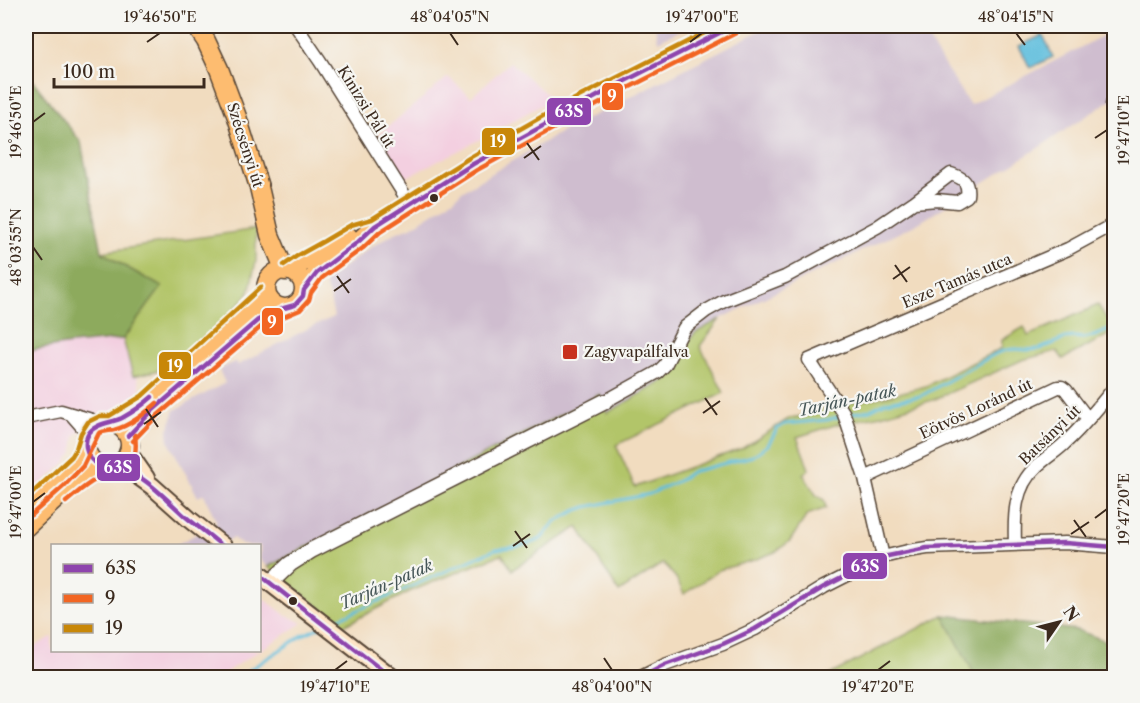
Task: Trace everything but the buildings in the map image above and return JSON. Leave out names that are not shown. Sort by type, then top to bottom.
[{"type":"main road","name":"Szécsényi út","points":[[196,26],[219,69],[237,117],[259,187],[278,278]]},
{"type":"main road","points":[[304,290],[317,273],[375,226],[473,164],[561,115],[733,26]]},
{"type":"main road","points":[[26,509],[71,468],[83,452],[93,428],[127,415],[147,402],[234,323],[278,278],[354,232],[375,226]]},
{"type":"main road","points":[[296,274],[301,279],[303,296],[290,308],[276,306],[272,303],[278,278],[296,274]]},
{"type":"main road","points":[[26,527],[84,477],[122,461],[128,444],[152,411],[258,320],[284,308]]},
{"type":"main road","points":[[107,423],[123,429],[128,444],[152,486]]},
{"type":"main road","points":[[87,441],[88,454],[94,462],[102,466],[131,471],[220,544]]},
{"type":"main road","points":[[265,579],[393,678]]},
{"type":"street","name":"Kinizsi Pál út","points":[[296,26],[410,204]]},
{"type":"street","points":[[265,579],[312,550],[604,402],[658,372],[665,365],[684,328],[706,311],[724,301],[785,277],[877,227],[914,202]]},
{"type":"street","name":"Esze Tamás utca","points":[[865,478],[844,416],[809,360],[1068,249],[1114,224]]},
{"type":"street","name":"Eötvös Loránd út","points":[[865,478],[1058,387],[1066,390],[1088,419]]},
{"type":"street","name":"Batsányi út","points":[[1016,544],[1016,506],[1025,479],[1037,465],[1062,446],[1114,388]]},
{"type":"street","points":[[26,418],[61,411],[107,423]]},
{"type":"street","points":[[70,413],[85,430],[87,441]]},
{"type":"street","points":[[865,478],[883,557]]},
{"type":"street","points":[[639,678],[664,665],[723,644],[755,629],[824,587],[883,557],[927,548],[1016,544],[1065,543],[1114,547]]},
{"type":"shaded area","points":[[655,26],[689,26],[658,41]]},
{"type":"shaded area","points":[[769,26],[922,26],[935,51],[970,105],[1114,30],[1114,98],[917,224],[695,333],[680,352],[669,378],[606,413],[599,394],[268,567],[261,561],[261,544],[241,544],[233,538],[220,544],[178,544],[217,523],[204,494],[198,497],[169,442],[168,430],[175,410],[225,383],[219,370],[236,361],[238,365],[334,317],[324,282],[370,248],[393,234],[413,226],[454,199],[462,191],[561,132]]},
{"type":"shaded area","points":[[510,62],[552,99],[399,181],[373,139],[448,77],[471,97]]},
{"type":"shaded area","points":[[123,339],[133,376],[137,375],[141,391],[115,413],[99,414],[75,436],[73,452],[66,462],[26,498],[26,351]]},
{"type":"shaded area","points":[[263,598],[284,614],[303,623],[261,650],[261,600]]},
{"type":"shaded area","points":[[51,638],[51,652],[257,652],[218,677],[26,677],[26,651]]},
{"type":"green space","points":[[26,72],[81,142],[102,252],[162,287],[123,339],[26,351]]},
{"type":"green space","points":[[256,229],[256,261],[249,293],[225,320],[168,368],[133,376],[123,339],[161,287],[102,252]]},
{"type":"green space","points":[[1098,305],[1106,318],[1114,317],[1114,332],[1063,359],[1057,351],[1022,360],[933,400],[797,437],[809,469],[803,474],[816,495],[824,500],[826,508],[807,515],[790,541],[775,552],[719,570],[684,594],[676,578],[663,563],[619,592],[578,527],[512,570],[502,554],[409,592],[343,626],[268,567],[600,394],[607,413],[669,378],[680,352],[695,333],[720,319],[700,346],[724,393],[616,445],[635,487],[743,448],[790,418],[815,414],[830,406],[883,397],[926,386],[1002,348],[1002,340],[1024,327],[1028,336]]},
{"type":"green space","points":[[943,615],[976,677],[824,678]]},
{"type":"green space","points":[[943,615],[1077,630],[1114,644],[1114,677],[976,677]]},
{"type":"water","points":[[1043,35],[1053,57],[1030,68],[1019,46]]},
{"type":"waterway","name":"Tarján-patak","points":[[848,414],[870,410],[886,402],[921,396],[997,353],[1016,349],[1040,349],[1066,338],[1094,336],[1114,328]]},
{"type":"waterway","name":"Tarján-patak","points":[[331,622],[496,549],[516,547],[541,539],[555,522],[575,511],[650,494],[680,480],[691,472],[753,456],[768,445],[777,429],[785,424],[827,420],[842,416]]},
{"type":"waterway","name":"Tarján-patak","points":[[237,678],[303,635],[320,627]]},
{"type":"transit line","name":"19","points":[[284,265],[351,225],[372,219],[469,158],[557,108],[718,26]]},
{"type":"transit line","name":"63S","points":[[128,436],[152,411],[258,320],[295,305],[317,273],[375,226],[473,164],[625,81],[733,26]]},
{"type":"transit line","name":"9","points":[[133,441],[157,416],[262,326],[300,310],[322,278],[363,248],[380,232],[477,170],[628,88],[736,33]]},
{"type":"transit line","name":"19","points":[[26,499],[72,456],[88,422],[100,416],[109,416],[142,396],[261,287]]},
{"type":"transit line","name":"63S","points":[[152,397],[122,418],[92,430],[86,439],[87,453],[99,465],[125,469],[137,475],[220,544]]},
{"type":"transit line","name":"9","points":[[31,515],[83,466],[99,433],[126,426],[157,403]]},
{"type":"transit line","name":"9","points":[[66,502],[93,481],[132,462],[135,456],[135,435]]},
{"type":"transit line","name":"63S","points":[[640,678],[665,665],[723,644],[755,629],[824,587],[883,557],[927,548],[1065,543],[1114,547]]},
{"type":"transit line","name":"63S","points":[[261,576],[392,678]]},
{"type":"place","name":"Zagyvapálfalva","points":[[570,352]]}]
